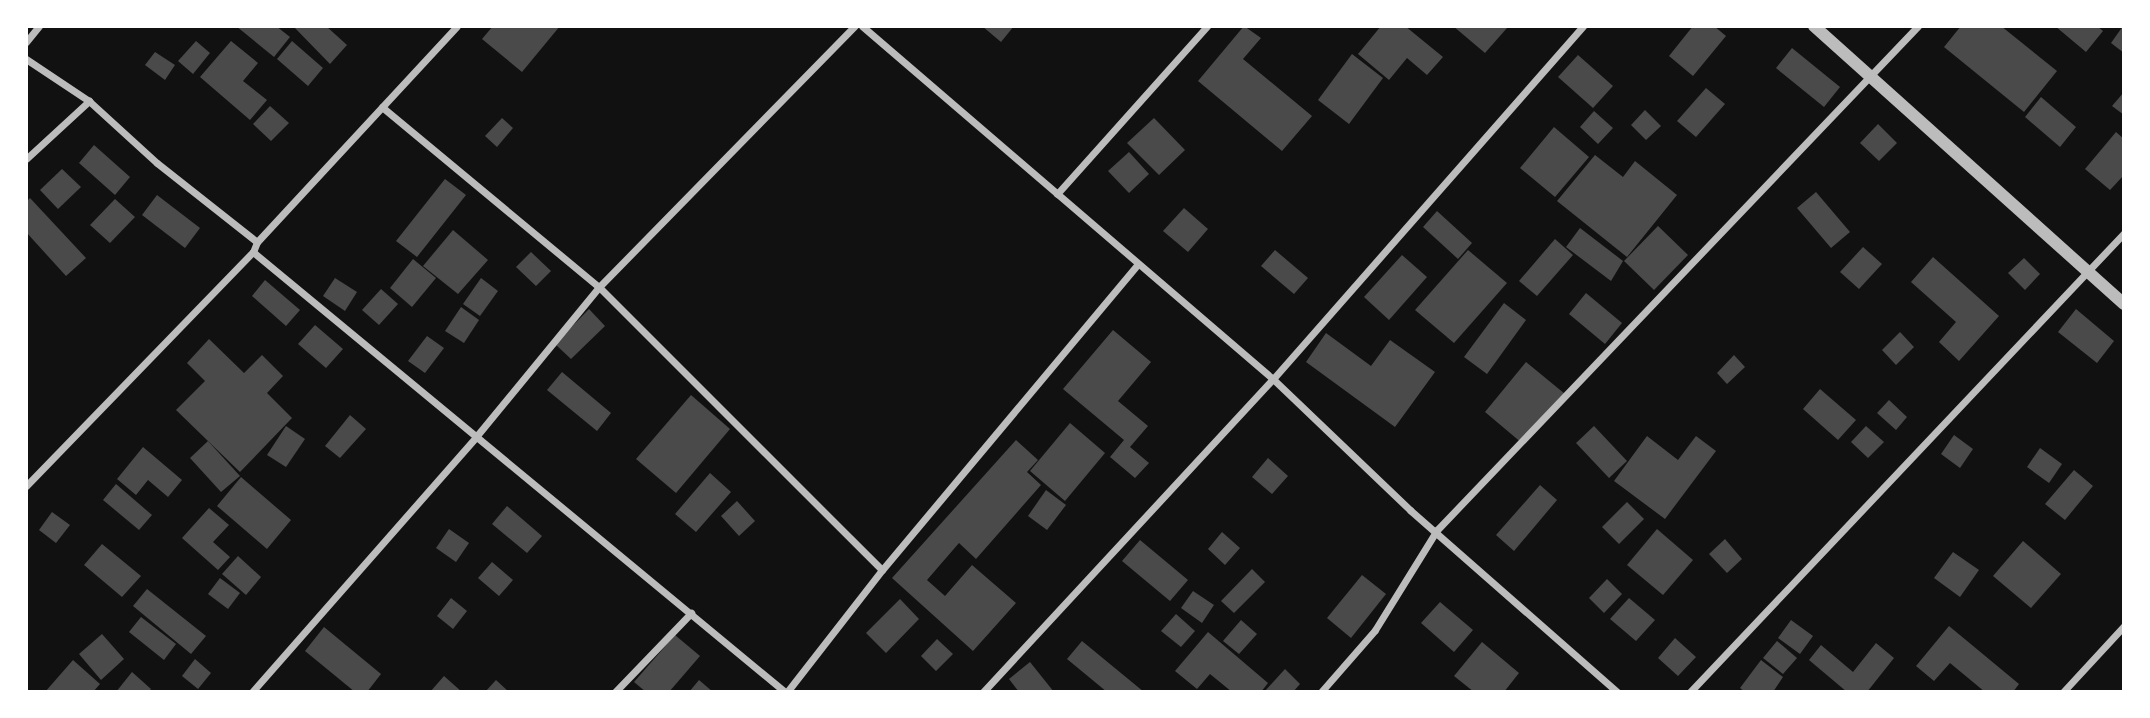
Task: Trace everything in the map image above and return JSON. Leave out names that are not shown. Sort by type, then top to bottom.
[{"type":"street","points":[[26,42],[39,26]]},
{"type":"street","points":[[26,486],[253,252],[257,242],[457,26]]},
{"type":"street","points":[[252,692],[475,438],[598,288],[855,26]]},
{"type":"street","points":[[862,26],[1273,379],[1617,692]]},
{"type":"street","points":[[1057,194],[1207,26]]},
{"type":"street","points":[[983,692],[1273,379],[1583,26]]},
{"type":"street","points":[[1814,26],[2086,274],[2124,304]]},
{"type":"street","points":[[1321,692],[1375,630],[1437,530],[1918,26]]},
{"type":"street","points":[[26,59],[89,101],[157,163],[257,242]]},
{"type":"street","points":[[26,159],[89,101]]},
{"type":"street","points":[[382,107],[598,288],[882,570]]},
{"type":"street","points":[[1690,692],[2124,233]]},
{"type":"street","points":[[253,252],[475,438],[786,692],[882,570],[1138,264]]},
{"type":"street","points":[[615,692],[691,612]]},
{"type":"street","points":[[2063,692],[2124,626]]},
{"type":"building","points":[[236,26],[276,26],[290,37],[274,57]]},
{"type":"building","points":[[293,26],[326,26],[347,45],[330,64]]},
{"type":"building","points":[[493,26],[560,26],[522,72],[482,39]]},
{"type":"building","points":[[982,26],[1014,26],[1001,42]]},
{"type":"building","points":[[1244,26],[1261,38],[1243,59],[1312,116],[1282,151],[1198,81]]},
{"type":"building","points":[[1381,26],[1405,26],[1443,57],[1427,75],[1407,58],[1389,80],[1358,54]]},
{"type":"building","points":[[1453,26],[1505,26],[1507,28],[1485,53]]},
{"type":"building","points":[[1693,26],[1714,26],[1726,36],[1693,76],[1669,56]]},
{"type":"building","points":[[1961,26],[2001,26],[2057,71],[2024,112],[1944,47]]},
{"type":"building","points":[[2055,26],[2097,26],[2103,31],[2086,52]]},
{"type":"building","points":[[2124,26],[2124,53],[2111,43]]},
{"type":"building","points":[[196,41],[210,53],[193,74],[178,61]]},
{"type":"building","points":[[231,41],[258,63],[243,81],[267,100],[250,120],[200,77]]},
{"type":"building","points":[[292,41],[323,68],[308,86],[277,59]]},
{"type":"building","points":[[1792,48],[1840,87],[1824,107],[1776,68]]},
{"type":"building","points":[[155,52],[175,65],[165,80],[145,65]]},
{"type":"building","points":[[1352,54],[1383,78],[1349,124],[1318,100]]},
{"type":"building","points":[[1578,55],[1613,86],[1593,108],[1558,77]]},
{"type":"building","points":[[1706,88],[1725,104],[1696,137],[1677,121]]},
{"type":"building","points":[[2124,92],[2124,115],[2112,106]]},
{"type":"building","points":[[2041,97],[2076,127],[2060,147],[2025,117]]},
{"type":"building","points":[[270,106],[289,123],[271,141],[253,124]]},
{"type":"building","points":[[1645,110],[1661,126],[1646,140],[1631,125]]},
{"type":"building","points":[[1594,111],[1613,128],[1598,144],[1580,127]]},
{"type":"building","points":[[502,118],[513,128],[497,147],[485,136]]},
{"type":"building","points":[[1154,118],[1185,150],[1159,175],[1127,143]]},
{"type":"building","points":[[1878,124],[1897,143],[1879,161],[1860,143]]},
{"type":"building","points":[[1554,127],[1589,157],[1555,197],[1520,168]]},
{"type":"building","points":[[2116,132],[2124,139],[2124,175],[2110,190],[2085,169]]},
{"type":"building","points":[[94,145],[130,177],[115,195],[79,163]]},
{"type":"building","points":[[1129,152],[1149,174],[1129,193],[1108,171]]},
{"type":"building","points":[[1595,155],[1623,177],[1635,161],[1677,195],[1627,257],[1557,201]]},
{"type":"building","points":[[62,169],[81,187],[58,209],[40,190]]},
{"type":"building","points":[[445,179],[466,195],[417,257],[396,241]]},
{"type":"building","points":[[1816,192],[1850,232],[1831,248],[1797,208]]},
{"type":"building","points":[[157,195],[200,228],[185,248],[142,215]]},
{"type":"building","points":[[30,198],[86,258],[66,276],[26,232],[26,202]]},
{"type":"building","points":[[115,199],[135,217],[110,243],[90,225]]},
{"type":"building","points":[[1184,208],[1208,229],[1188,252],[1163,231]]},
{"type":"building","points":[[1437,211],[1472,243],[1458,259],[1423,227]]},
{"type":"building","points":[[1658,226],[1688,255],[1654,290],[1624,261]]},
{"type":"building","points":[[1580,228],[1623,261],[1611,281],[1566,247]]},
{"type":"building","points":[[453,230],[488,260],[458,294],[423,266]]},
{"type":"building","points":[[1555,239],[1573,255],[1537,296],[1519,281]]},
{"type":"building","points":[[1863,247],[1882,264],[1859,289],[1840,272]]},
{"type":"building","points":[[1275,250],[1308,278],[1294,294],[1261,266]]},
{"type":"building","points":[[1468,250],[1507,283],[1454,343],[1415,310]]},
{"type":"building","points":[[531,252],[551,271],[536,286],[516,267]]},
{"type":"building","points":[[1402,255],[1427,277],[1389,320],[1364,297]]},
{"type":"building","points":[[1933,257],[1999,316],[1959,361],[1939,342],[1956,322],[1911,282]]},
{"type":"building","points":[[2024,258],[2040,274],[2025,290],[2008,273]]},
{"type":"building","points":[[413,259],[436,278],[412,307],[390,288]]},
{"type":"building","points":[[335,278],[357,292],[345,311],[323,296]]},
{"type":"building","points":[[481,278],[498,291],[480,316],[463,304]]},
{"type":"building","points":[[265,280],[300,310],[286,326],[252,296]]},
{"type":"building","points":[[381,289],[398,304],[379,325],[362,310]]},
{"type":"building","points":[[1586,293],[1622,323],[1605,344],[1569,314]]},
{"type":"building","points":[[1504,303],[1526,320],[1487,374],[1464,357]]},
{"type":"building","points":[[461,307],[479,320],[464,343],[445,331]]},
{"type":"building","points":[[589,309],[605,326],[571,359],[555,344]]},
{"type":"building","points":[[2076,309],[2114,341],[2097,363],[2058,332]]},
{"type":"building","points":[[315,325],[343,349],[326,368],[298,344]]},
{"type":"building","points":[[1113,330],[1151,362],[1118,401],[1148,426],[1130,447],[1149,463],[1135,478],[1110,457],[1124,440],[1063,389]]},
{"type":"building","points":[[1900,332],[1914,347],[1896,365],[1882,350]]},
{"type":"building","points":[[1326,333],[1371,366],[1390,340],[1435,372],[1395,427],[1306,362]]},
{"type":"building","points":[[427,336],[444,348],[425,373],[408,361]]},
{"type":"building","points":[[209,339],[244,373],[262,355],[283,376],[267,393],[292,418],[240,472],[176,410],[205,381],[187,363]]},
{"type":"building","points":[[1734,355],[1745,367],[1727,384],[1717,373]]},
{"type":"building","points":[[1526,362],[1565,394],[1523,444],[1485,412]]},
{"type":"building","points":[[562,372],[611,413],[597,431],[547,390]]},
{"type":"building","points":[[1820,389],[1856,420],[1838,440],[1803,409]]},
{"type":"building","points":[[691,395],[730,429],[676,493],[636,459]]},
{"type":"building","points":[[1889,400],[1907,417],[1896,430],[1877,413]]},
{"type":"building","points":[[350,415],[366,429],[340,458],[325,446]]},
{"type":"building","points":[[1070,423],[1105,453],[1065,501],[1030,471]]},
{"type":"building","points":[[286,426],[305,439],[286,467],[267,455]]},
{"type":"building","points":[[1594,426],[1627,461],[1609,478],[1576,443]]},
{"type":"building","points":[[1866,426],[1884,442],[1868,458],[1851,442]]},
{"type":"building","points":[[1954,435],[1973,449],[1960,468],[1941,454]]},
{"type":"building","points":[[1647,436],[1678,460],[1696,436],[1716,451],[1665,519],[1614,481]]},
{"type":"building","points":[[1016,440],[1038,460],[1027,472],[1041,485],[976,559],[959,543],[927,580],[945,596],[972,565],[1016,603],[973,651],[892,578]]},
{"type":"building","points":[[208,441],[240,476],[221,492],[190,458]]},
{"type":"building","points":[[143,447],[182,480],[168,497],[148,480],[136,495],[117,479]]},
{"type":"building","points":[[2040,448],[2062,464],[2049,483],[2027,467]]},
{"type":"building","points":[[1268,458],[1288,476],[1272,494],[1252,477]]},
{"type":"building","points":[[2074,470],[2093,486],[2065,520],[2045,504]]},
{"type":"building","points":[[710,473],[731,492],[696,532],[675,514]]},
{"type":"building","points":[[241,477],[291,520],[267,549],[217,506]]},
{"type":"building","points":[[116,484],[152,515],[139,530],[103,500]]},
{"type":"building","points":[[1540,485],[1557,500],[1514,551],[1496,535]]},
{"type":"building","points":[[1046,490],[1066,505],[1047,530],[1028,516]]},
{"type":"building","points":[[737,501],[755,521],[739,536],[721,516]]},
{"type":"building","points":[[1627,502],[1644,519],[1619,544],[1602,527]]},
{"type":"building","points":[[507,506],[542,536],[527,553],[492,524]]},
{"type":"building","points":[[209,508],[229,525],[213,542],[230,557],[218,570],[182,538]]},
{"type":"building","points":[[52,512],[70,525],[56,543],[39,530]]},
{"type":"building","points":[[449,529],[469,543],[456,562],[436,548]]},
{"type":"building","points":[[1657,529],[1693,560],[1663,595],[1627,565]]},
{"type":"building","points":[[1222,532],[1240,548],[1225,565],[1208,549]]},
{"type":"building","points":[[1725,539],[1742,559],[1727,573],[1709,554]]},
{"type":"building","points":[[1140,540],[1188,580],[1170,601],[1122,561]]},
{"type":"building","points":[[2023,541],[2061,574],[2031,608],[1993,576]]},
{"type":"building","points":[[102,544],[141,576],[122,597],[84,565]]},
{"type":"building","points":[[1953,552],[1979,570],[1960,597],[1934,578]]},
{"type":"building","points":[[238,556],[261,577],[246,595],[222,574]]},
{"type":"building","points":[[492,562],[513,580],[499,596],[478,578]]},
{"type":"building","points":[[1252,569],[1265,582],[1234,613],[1221,601]]},
{"type":"building","points":[[1362,575],[1386,594],[1351,638],[1327,618]]},
{"type":"building","points":[[220,578],[240,593],[228,609],[208,594]]},
{"type":"building","points":[[1607,579],[1622,594],[1604,613],[1589,598]]},
{"type":"building","points":[[147,589],[206,636],[191,654],[133,606]]},
{"type":"building","points":[[1193,591],[1214,605],[1202,623],[1181,608]]},
{"type":"building","points":[[451,598],[467,611],[453,629],[437,616]]},
{"type":"building","points":[[1629,598],[1655,620],[1636,641],[1610,619]]},
{"type":"building","points":[[900,599],[919,619],[886,653],[866,633]]},
{"type":"building","points":[[1440,602],[1473,630],[1454,652],[1421,623]]},
{"type":"building","points":[[1176,614],[1195,631],[1181,647],[1161,631]]},
{"type":"building","points":[[141,617],[176,644],[164,660],[129,632]]},
{"type":"building","points":[[1241,620],[1257,634],[1239,654],[1223,641]]},
{"type":"building","points":[[1791,620],[1813,636],[1800,654],[1778,638]]},
{"type":"building","points":[[1949,626],[2019,684],[2013,692],[1985,692],[1950,663],[1934,681],[1916,666]]},
{"type":"building","points":[[324,627],[381,674],[367,692],[355,692],[305,651]]},
{"type":"building","points":[[1208,632],[1268,683],[1261,692],[1232,692],[1210,674],[1197,689],[1175,671]]},
{"type":"building","points":[[102,634],[124,659],[101,680],[79,654]]},
{"type":"building","points":[[675,635],[700,656],[669,692],[646,692],[634,682]]},
{"type":"building","points":[[1675,638],[1696,657],[1678,676],[1658,658]]},
{"type":"building","points":[[937,639],[953,654],[936,671],[921,656]]},
{"type":"building","points":[[1082,641],[1144,692],[1107,692],[1067,659]]},
{"type":"building","points":[[1777,641],[1797,658],[1783,674],[1763,658]]},
{"type":"building","points":[[1482,642],[1519,673],[1504,692],[1474,692],[1454,676]]},
{"type":"building","points":[[1876,643],[1894,658],[1867,692],[1847,692],[1809,660],[1821,645],[1853,672]]},
{"type":"building","points":[[195,659],[211,673],[198,689],[182,676]]},
{"type":"building","points":[[73,660],[100,684],[93,692],[45,692]]},
{"type":"building","points":[[1761,660],[1783,677],[1773,692],[1745,692],[1740,688]]},
{"type":"building","points":[[1030,662],[1054,692],[1019,692],[1009,679]]},
{"type":"building","points":[[1285,669],[1300,684],[1293,692],[1264,692]]},
{"type":"building","points":[[132,672],[151,689],[149,692],[116,692]]},
{"type":"building","points":[[444,676],[462,692],[430,692]]},
{"type":"building","points":[[496,680],[509,692],[485,692]]},
{"type":"building","points":[[699,680],[713,692],[689,692]]}]
